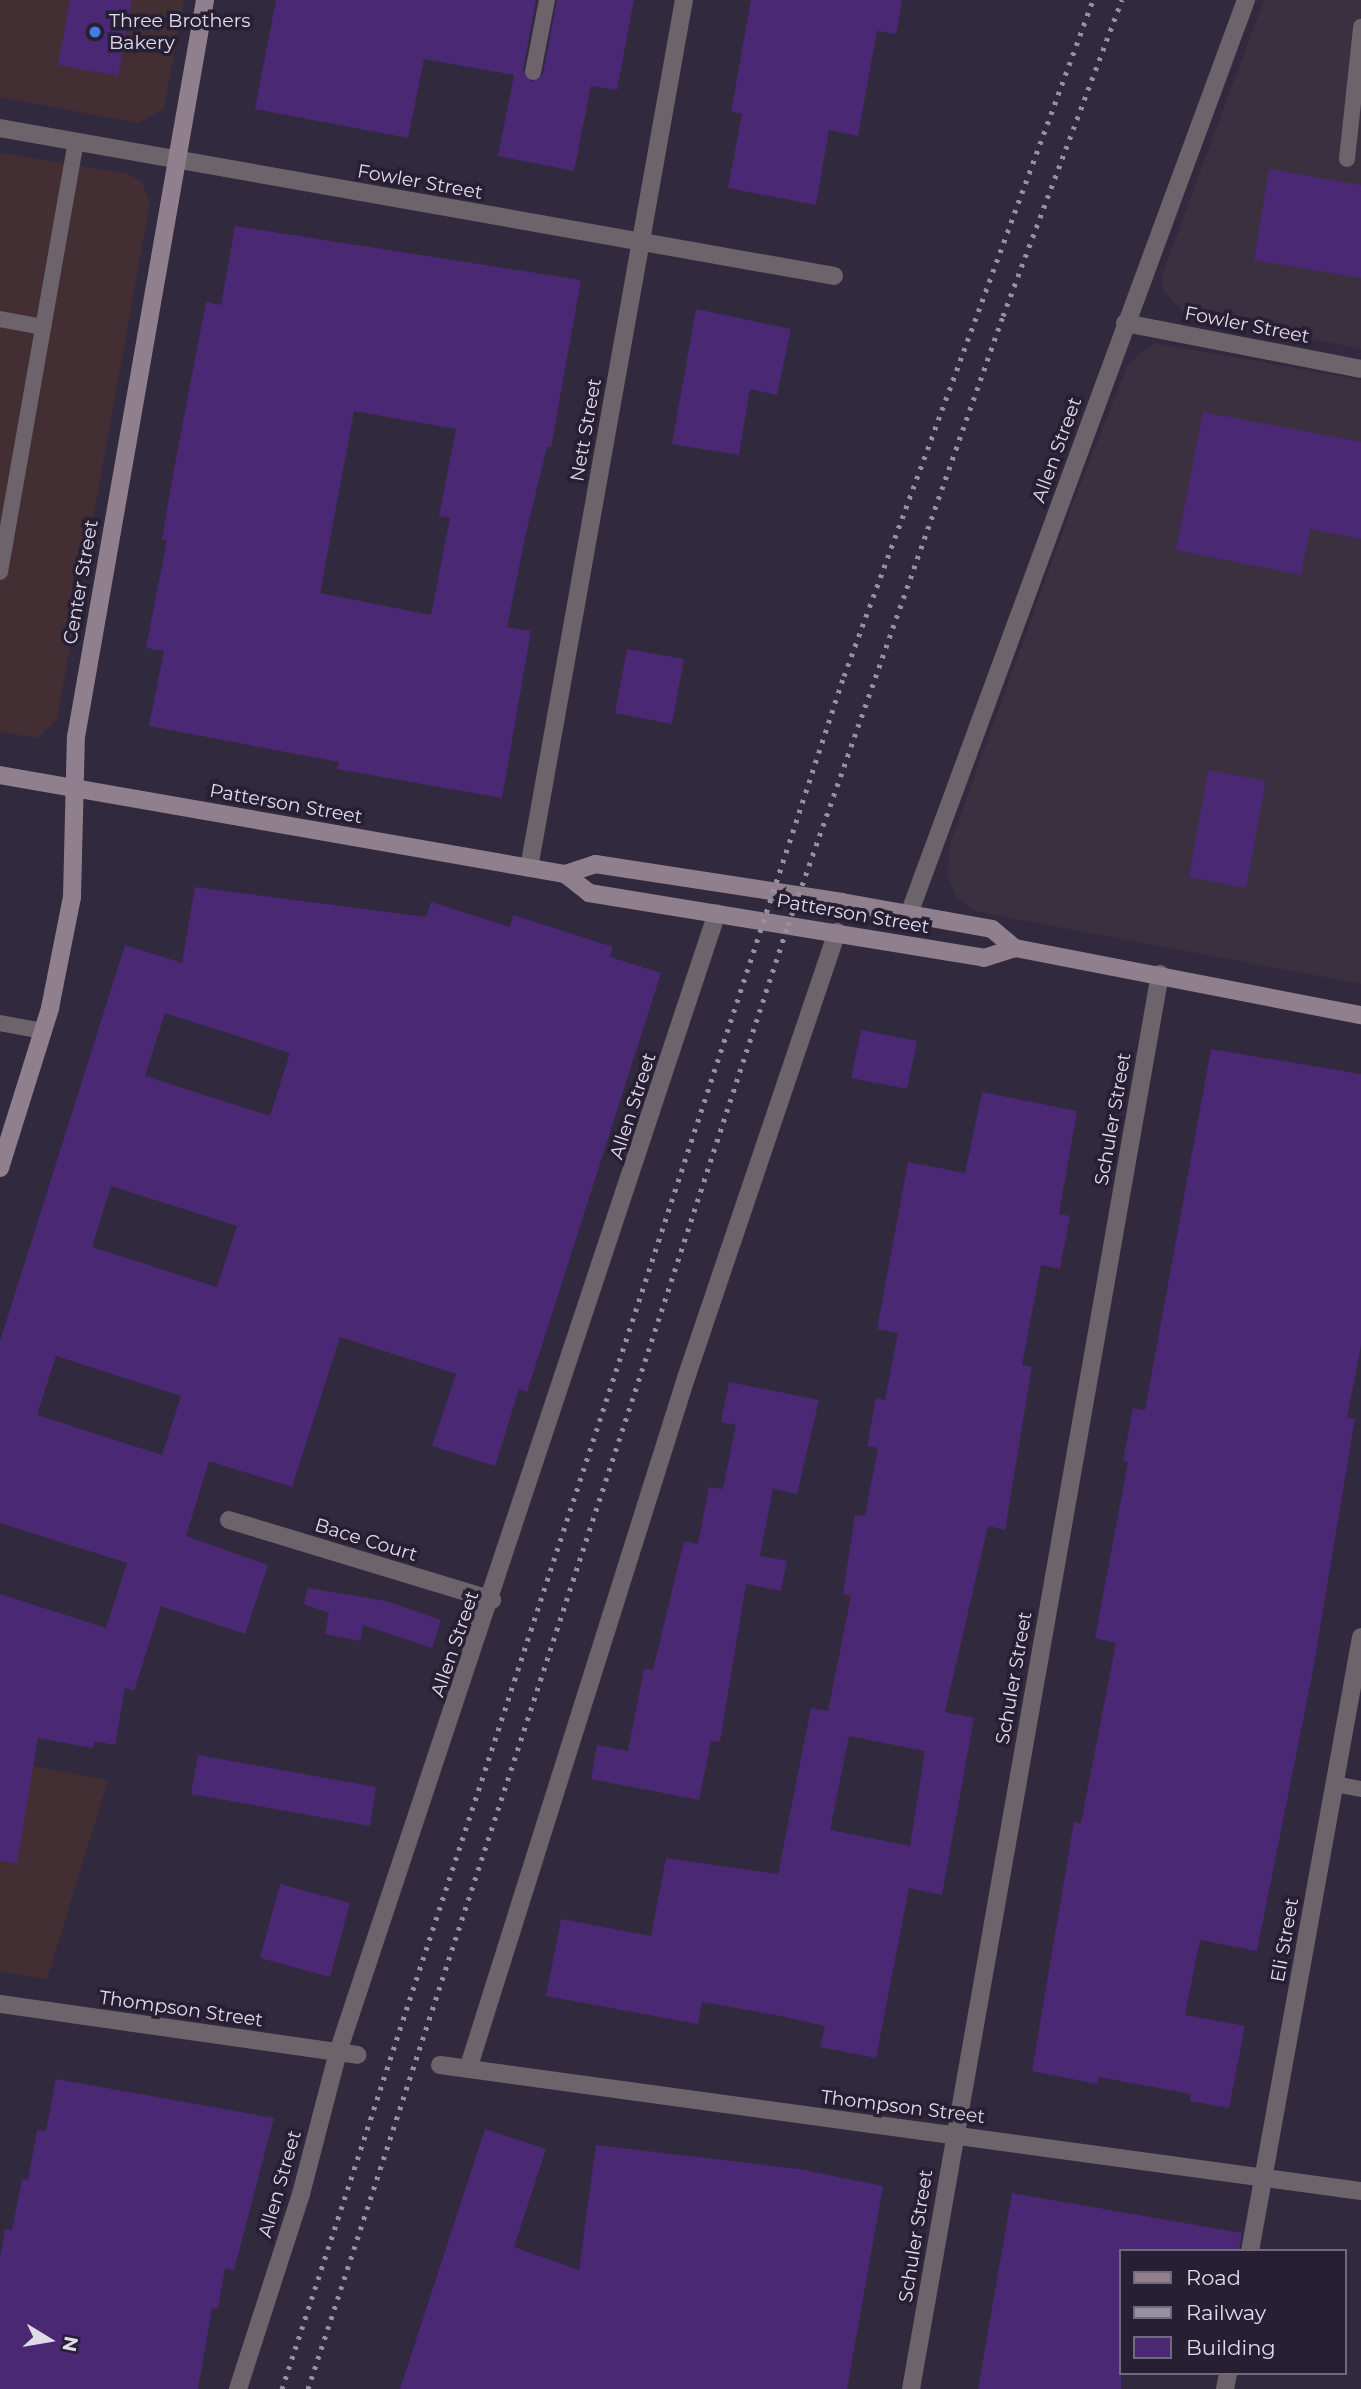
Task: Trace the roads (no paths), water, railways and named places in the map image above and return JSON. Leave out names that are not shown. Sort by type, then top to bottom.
[{"type":"street","name":"Center Street","points":[[0,1168],[43,1031],[72,897],[78,789],[76,737],[174,159],[205,0]]},
{"type":"street","name":"Nett Street","points":[[529,868],[684,0]]},
{"type":"street","name":"Allen Street","points":[[909,914],[1246,0]]},
{"type":"street","name":"Fowler Street","points":[[0,128],[834,276]]},
{"type":"street","name":"Fowler Street","points":[[1125,323],[1361,369]]},
{"type":"street","name":"Patterson Street","points":[[0,775],[565,874],[595,864],[909,914],[992,929],[1015,948]]},
{"type":"street","name":"Patterson Street","points":[[565,874],[589,893],[984,958],[1015,948],[1361,1015]]},
{"type":"street","name":"Allen Street","points":[[238,2389],[301,2193],[338,2052],[492,1600],[717,914]]},
{"type":"street","points":[[468,2069],[686,1378],[837,932]]},
{"type":"street","name":"Schuler Street","points":[[911,2389],[1160,974]]},
{"type":"street","name":"Bace Court","points":[[229,1520],[492,1600]]},
{"type":"street","name":"Eli Street","points":[[1250,2249],[1361,1637]]},
{"type":"street","name":"Thompson Street","points":[[0,2004],[357,2055]]},
{"type":"street","name":"Thompson Street","points":[[440,2064],[1263,2174],[1361,2191]]},
{"type":"lane","points":[[533,72],[547,0]]},
{"type":"lane","points":[[1347,159],[1361,27]]},
{"type":"lane","points":[[0,572],[76,142]]},
{"type":"lane","points":[[0,319],[43,327]]},
{"type":"lane","points":[[0,1023],[43,1031]]},
{"type":"lane","points":[[1335,1784],[1361,1789]]},
{"type":"railway","points":[[282,2389],[844,676],[1093,0]]},
{"type":"railway","points":[[308,2389],[788,925],[1003,316],[1122,0]]},
{"type":"place","name":"Three Brothers Bakery","points":[[95,32]]}]
